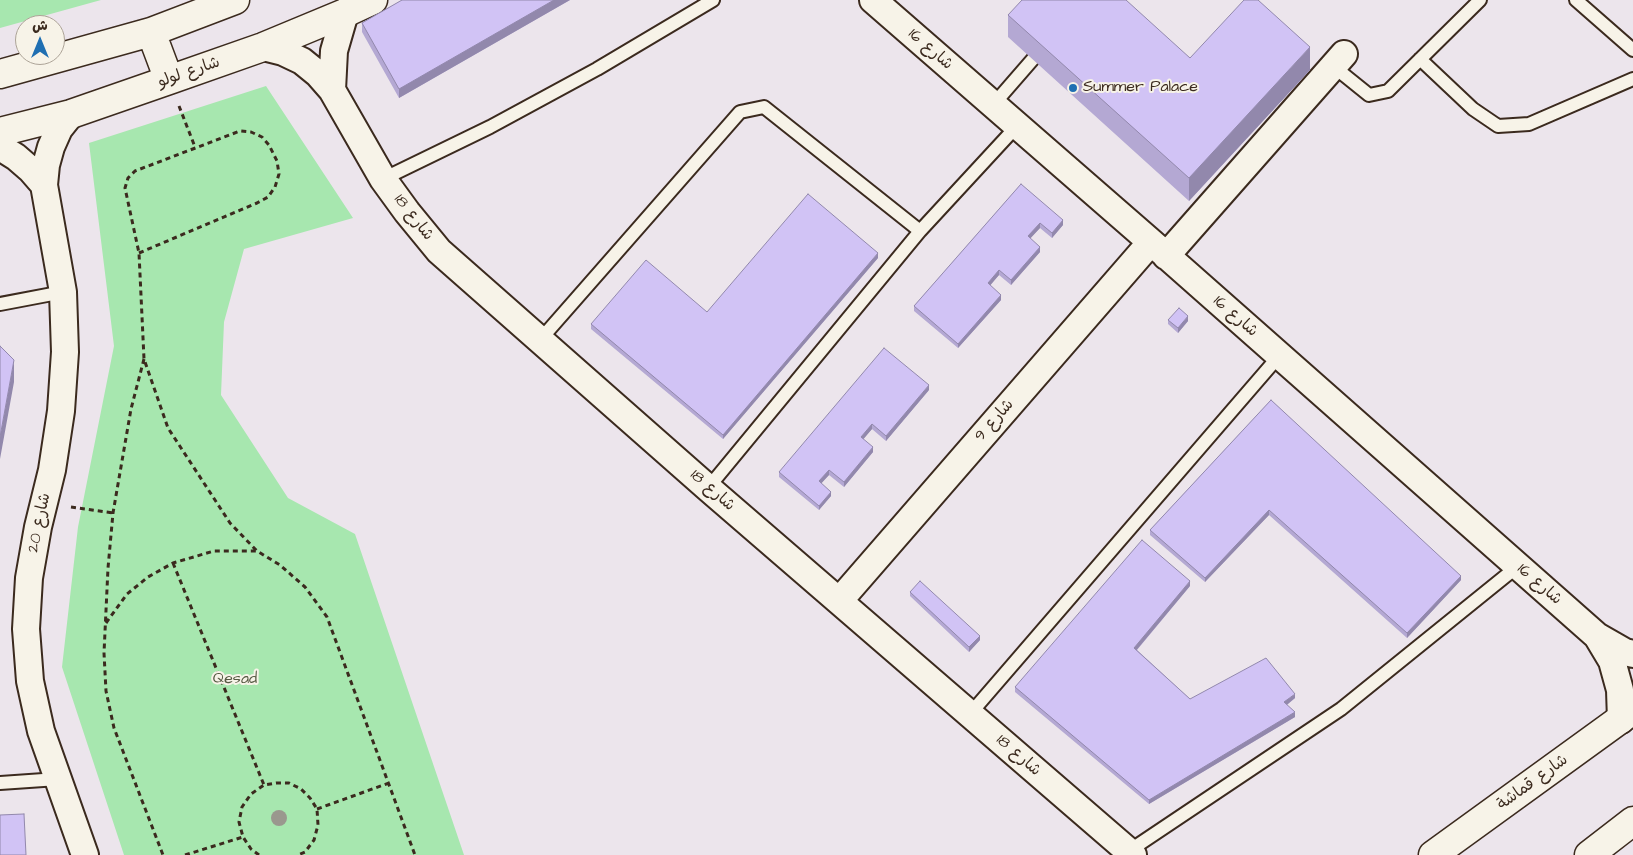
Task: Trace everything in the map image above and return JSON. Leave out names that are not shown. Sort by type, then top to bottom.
[{"type":"street","points":[[0,74],[150,32],[235,0]]},
{"type":"street","name":"شارع لولو","points":[[0,132],[71,114],[170,80],[263,47],[345,14],[373,0]]},
{"type":"street","name":"شارع 16","points":[[873,0],[1597,636],[1625,652],[1633,654]]},
{"type":"street","points":[[332,90],[334,51],[345,14]]},
{"type":"street","points":[[150,32],[170,80]]},
{"type":"street","name":"شارع 18","points":[[263,47],[283,52],[302,61],[318,74],[332,90],[383,179],[439,251],[708,488],[1131,853]]},
{"type":"street","name":"شارع 9","points":[[840,600],[1158,249],[1338,60]]},
{"type":"street","name":"شارع 20","points":[[71,114],[59,130],[51,147],[46,165],[44,185],[63,292],[65,352],[61,411],[52,470],[29,578],[26,629],[30,680],[41,731],[85,855]]},
{"type":"street","points":[[0,147],[21,161],[44,185]]},
{"type":"street","name":"شارع 16","points":[[1597,636],[1612,661],[1627,715]]},
{"type":"street","name":"شارع قماشة","points":[[1433,855],[1627,715]]},
{"type":"street","points":[[1589,855],[1633,821]]},
{"type":"lane","points":[[383,179],[490,127],[580,78],[713,0]]},
{"type":"lane","points":[[1338,60],[1369,95],[1388,91],[1480,0]]},
{"type":"lane","points":[[1576,0],[1633,50]]},
{"type":"lane","points":[[993,105],[1034,59]]},
{"type":"lane","points":[[1420,59],[1473,109],[1498,126],[1529,124],[1633,79]]},
{"type":"lane","points":[[540,340],[740,112],[764,107],[920,231]]},
{"type":"lane","points":[[708,488],[920,231],[1017,126]]},
{"type":"lane","points":[[0,304],[63,292]]},
{"type":"lane","points":[[970,714],[1279,356]]},
{"type":"lane","points":[[1131,853],[1341,709],[1518,566]]},
{"type":"lane","points":[[0,783],[58,779]]},
{"type":"path","points":[[170,80],[196,147]]},
{"type":"path","points":[[139,253],[268,197],[275,186],[279,174],[277,161],[270,145],[262,137],[251,132],[240,131],[135,170],[128,178],[125,188],[139,253],[144,359],[168,428],[230,523],[257,552],[280,566],[305,587],[327,617],[415,855]]},
{"type":"path","points":[[144,359],[131,409],[113,513],[104,654],[106,691],[114,728],[163,855]]},
{"type":"path","points":[[44,503],[113,513]]},
{"type":"path","points":[[105,623],[127,594],[148,577],[173,563],[214,551],[257,552]]},
{"type":"path","points":[[173,563],[264,785]]},
{"type":"path","points":[[259,855],[250,849],[243,837],[239,822],[242,807],[251,794],[264,785],[276,782],[289,784],[301,789],[310,798],[316,809],[318,825],[314,840],[305,852],[298,855]]},
{"type":"path","points":[[316,809],[389,784]]},
{"type":"path","points":[[185,855],[243,837]]},
{"type":"green space","points":[[0,0],[101,0],[47,15],[15,15],[15,24],[0,28]]},
{"type":"green space","name":"Qesad","points":[[266,86],[353,218],[244,249],[224,322],[221,395],[288,498],[355,534],[464,855],[124,855],[62,667],[78,527],[114,346],[89,143]]},
{"type":"building","points":[[402,0],[554,0],[399,89],[362,23]]},
{"type":"building","points":[[1022,0],[1126,0],[1190,58],[1244,0],[1258,0],[1310,47],[1189,178],[1008,15]]},
{"type":"building","points":[[1021,184],[1063,220],[1052,233],[1040,223],[1028,236],[1040,247],[1011,280],[999,270],[988,283],[1001,295],[958,344],[914,306]]},
{"type":"building","points":[[808,194],[878,253],[723,435],[591,324],[646,260],[707,312]]},
{"type":"building","points":[[1179,308],[1188,316],[1178,328],[1168,320]]},
{"type":"building","points":[[0,346],[14,360],[0,437]]},
{"type":"building","points":[[884,348],[929,385],[886,436],[872,424],[861,437],[873,447],[844,482],[829,470],[819,481],[831,492],[819,506],[779,472]]},
{"type":"building","points":[[1271,400],[1461,576],[1407,633],[1269,510],[1205,578],[1150,530]]},
{"type":"building","points":[[1142,540],[1190,581],[1134,648],[1190,699],[1266,658],[1295,694],[1284,702],[1295,712],[1149,800],[1015,687]]},
{"type":"building","points":[[920,581],[980,636],[969,647],[910,592]]},
{"type":"building","points":[[24,814],[26,855],[0,855],[0,815]]},
{"type":"place","name":"Summer Palace","points":[[1073,88]]}]
